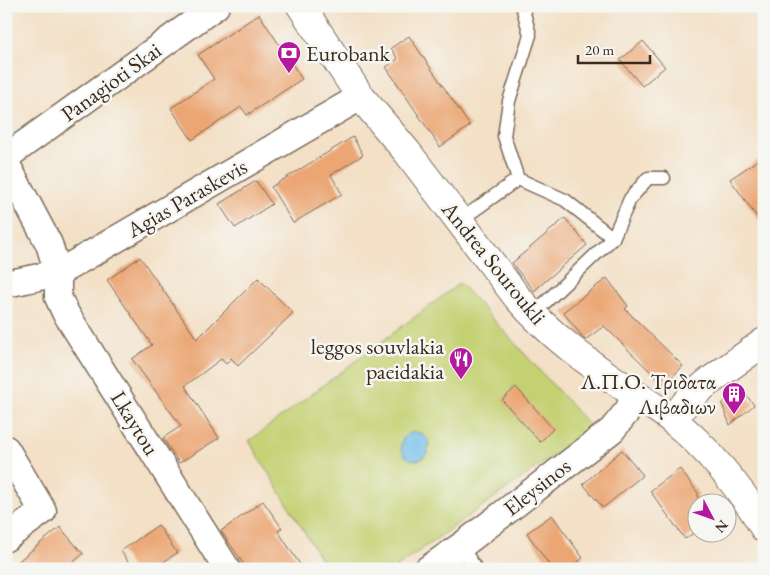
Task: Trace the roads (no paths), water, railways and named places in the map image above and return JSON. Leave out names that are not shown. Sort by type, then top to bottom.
[{"type":"main road","name":"Andrea Souroukli","points":[[301,6],[360,96],[408,153],[532,315],[577,354],[672,419],[710,456],[736,486],[764,528]]},
{"type":"main road","points":[[672,419],[706,383],[764,342]]},
{"type":"street","name":"Panagioti Skai","points":[[6,157],[216,6]]},
{"type":"street","name":"Agias Paraskevis","points":[[6,284],[58,273],[350,104],[360,96]]},
{"type":"street","name":"Lkaytou","points":[[6,163],[49,244],[58,273],[58,297],[65,312],[227,569]]},
{"type":"street","name":"Eleysinos","points":[[428,569],[461,546],[612,430],[628,409],[634,394]]},
{"type":"street","points":[[6,449],[43,511],[6,538]]},
{"type":"lane","points":[[522,6],[530,36],[509,101],[504,136],[518,179],[565,200],[613,238]]},
{"type":"lane","points":[[532,315],[613,238],[630,199],[648,178],[664,178]]},
{"type":"lane","points":[[459,221],[518,179]]},
{"type":"lane","points":[[461,546],[476,569]]},
{"type":"water","points":[[415,432],[425,436],[429,446],[425,456],[415,460],[405,456],[401,446],[405,436]]},
{"type":"place","name":"Eurobank","points":[[289,74]]},
{"type":"place","name":"leggos souvlakia paeidakia","points":[[461,380]]},
{"type":"place","name":"Λ.Π.Ο. Τριδατα Λιβαδιων","points":[[734,415]]}]
